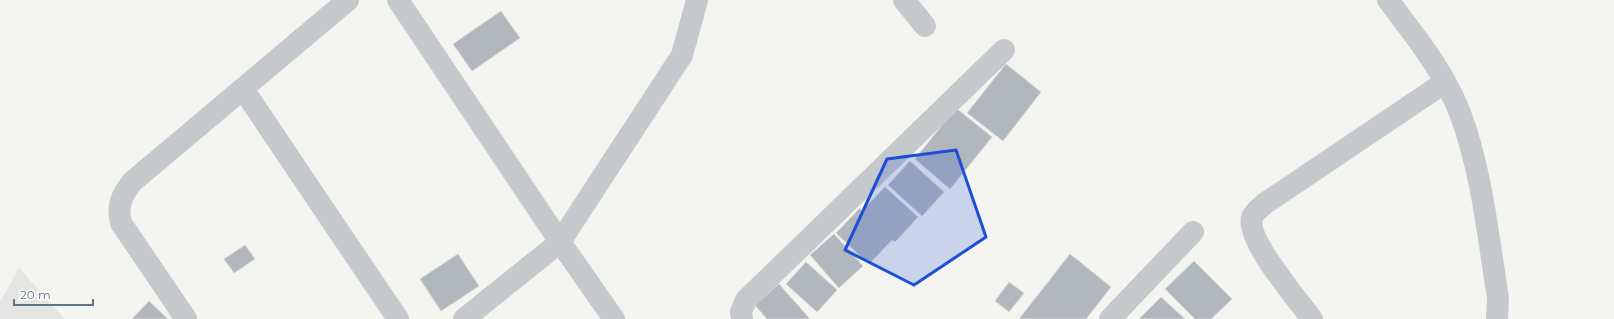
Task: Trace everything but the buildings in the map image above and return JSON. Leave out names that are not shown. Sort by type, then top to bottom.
[{"type":"street","points":[[186,319],[121,223],[118,211],[121,197],[132,182],[348,0]]},
{"type":"street","points":[[398,0],[560,242],[614,319]]},
{"type":"street","points":[[464,319],[560,242],[682,55],[697,0]]},
{"type":"street","points":[[904,0],[925,26]]},
{"type":"street","points":[[1388,0],[1430,57],[1459,112],[1474,156],[1498,298],[1497,319]]},
{"type":"street","points":[[742,319],[741,312],[746,300],[1004,50]]},
{"type":"street","points":[[1312,319],[1259,247],[1252,231],[1252,217],[1264,204],[1444,83]]},
{"type":"street","points":[[243,88],[398,319]]},
{"type":"street","points":[[1110,319],[1193,232]]},
{"type":"highlighted area","points":[[956,150],[986,237],[914,285],[845,250],[887,159]]},
{"type":"shaded area","points":[[19,268],[65,319],[0,319],[0,302]]}]
